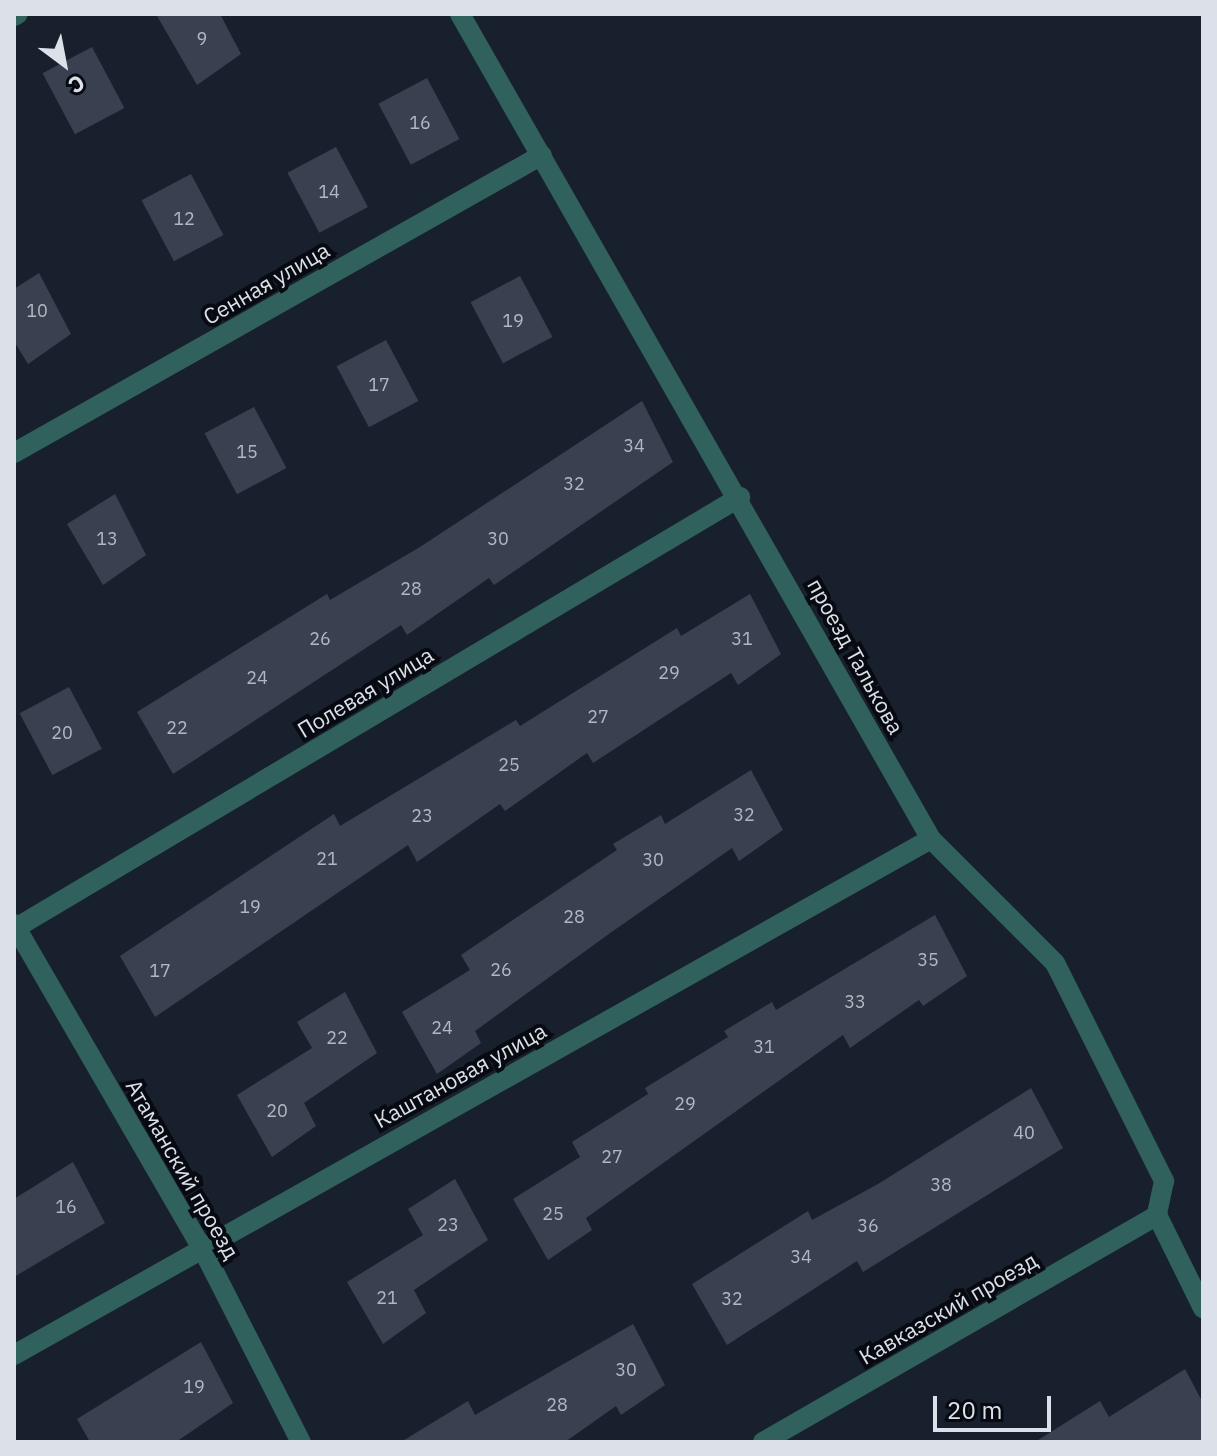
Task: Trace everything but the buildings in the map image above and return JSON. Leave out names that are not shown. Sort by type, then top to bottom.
[{"type":"street","name":"проезд Талькова","points":[[460,14],[740,497],[931,839],[1055,963],[1164,1181],[1157,1215]]},
{"type":"street","name":"Сенная улица","points":[[14,453],[542,155]]},
{"type":"street","name":"Полевая улица","points":[[15,927],[740,497]]},
{"type":"street","name":"Каштановая улица","points":[[14,1355],[931,839]]},
{"type":"street","name":"Атаманский проезд","points":[[15,927],[202,1248],[301,1442]]},
{"type":"street","points":[[1157,1215],[1203,1308]]},
{"type":"street","name":"Кавказский проезд","points":[[763,1442],[1157,1215]]}]
